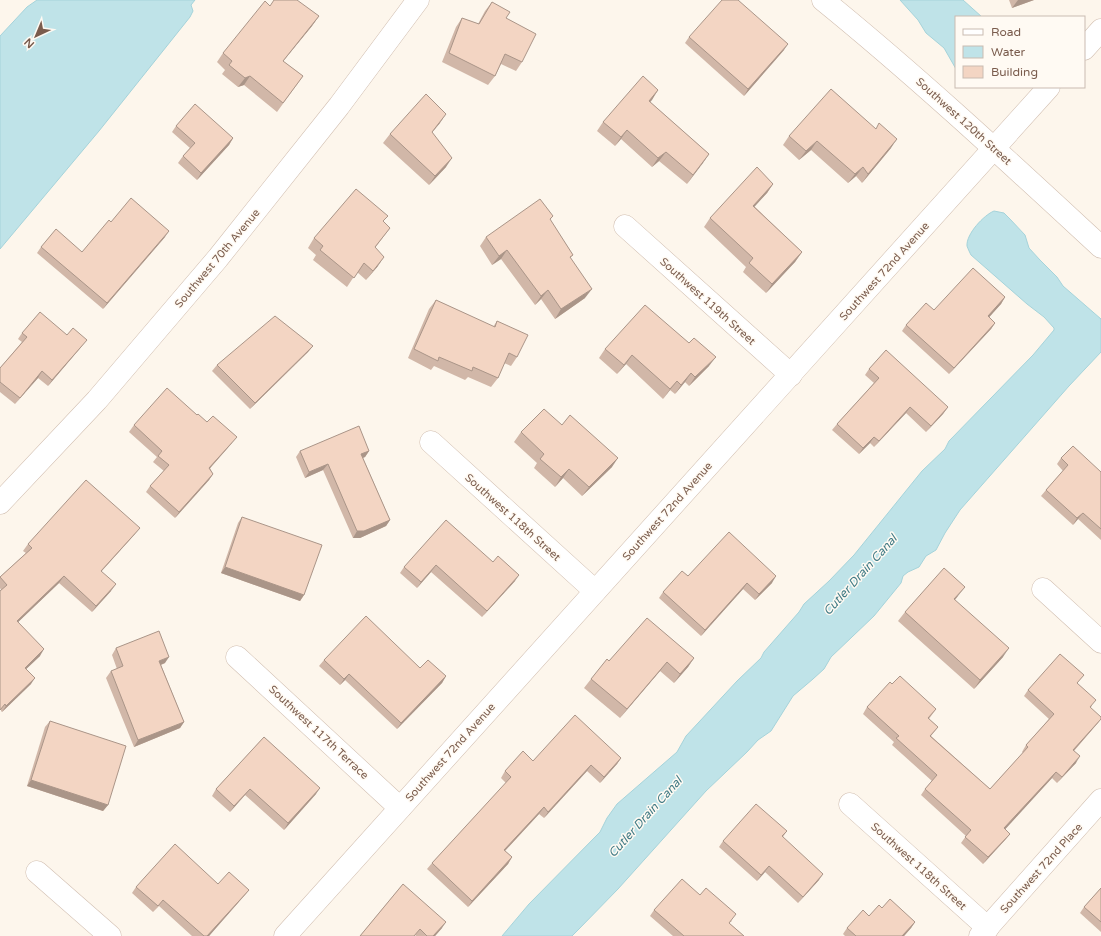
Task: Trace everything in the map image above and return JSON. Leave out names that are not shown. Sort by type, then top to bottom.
[{"type":"street","name":"Southwest 70th Avenue","points":[[0,503],[97,400],[218,258],[339,106],[418,0]]},
{"type":"street","name":"Southwest 120th Street","points":[[823,0],[914,77],[994,148],[1101,247]]},
{"type":"street","points":[[1085,48],[1101,30]]},
{"type":"street","name":"Southwest 72nd Avenue","points":[[285,936],[1048,88]]},
{"type":"street","name":"Southwest 119th Street","points":[[625,226],[790,375]]},
{"type":"street","name":"Southwest 118th Street","points":[[431,442],[594,591]]},
{"type":"street","points":[[1043,589],[1101,642]]},
{"type":"street","name":"Southwest 117th Terrace","points":[[237,657],[400,808]]},
{"type":"street","name":"Southwest 72nd Place","points":[[984,932],[1101,800]]},
{"type":"street","name":"Southwest 118th Street","points":[[850,804],[984,932]]},
{"type":"street","points":[[37,872],[110,936]]},
{"type":"water","points":[[37,0],[195,0],[191,5],[193,11],[190,17],[99,131],[0,249],[0,36],[27,7]]},
{"type":"water","points":[[900,0],[963,0],[981,16],[955,16],[955,67],[944,48],[926,33],[918,20]]},
{"type":"water","name":"Cutler Drain Canal","points":[[994,211],[1004,213],[1010,219],[1025,235],[1029,248],[1057,277],[1063,286],[1101,319],[1101,352],[1069,386],[960,510],[936,550],[926,556],[919,567],[903,576],[901,583],[874,616],[831,657],[824,669],[793,696],[771,731],[758,740],[706,791],[618,889],[572,936],[502,936],[529,904],[600,832],[607,818],[617,804],[677,752],[686,736],[737,681],[761,658],[764,652],[799,612],[804,604],[854,555],[922,471],[945,449],[949,441],[1033,355],[1054,330],[1054,328],[1044,317],[971,255],[967,246],[969,236],[985,216]]},
{"type":"building","points":[[274,0],[297,0],[319,16],[283,61],[303,76],[283,103],[250,76],[245,78],[229,65],[232,61],[223,53],[265,1],[270,6]]},
{"type":"building","points":[[722,0],[738,0],[788,44],[748,89],[689,37]]},
{"type":"building","points":[[492,2],[510,12],[506,18],[536,34],[522,62],[505,54],[495,76],[449,53],[462,18],[479,24]]},
{"type":"building","points":[[643,76],[658,90],[649,101],[709,154],[693,175],[666,152],[658,158],[627,130],[621,137],[603,122]]},
{"type":"building","points":[[831,89],[876,129],[879,123],[897,139],[868,174],[863,167],[855,174],[817,141],[806,151],[789,136]]},
{"type":"building","points":[[426,94],[446,114],[432,132],[452,158],[435,176],[390,134]]},
{"type":"building","points":[[195,104],[233,138],[201,173],[183,156],[195,143],[176,126]]},
{"type":"building","points":[[757,167],[773,184],[753,206],[802,252],[772,284],[749,263],[753,258],[710,218]]},
{"type":"building","points":[[356,189],[388,216],[383,221],[390,228],[375,247],[384,257],[373,271],[364,263],[354,278],[320,250],[323,246],[314,238]]},
{"type":"building","points":[[131,198],[169,231],[107,303],[41,247],[56,229],[82,252],[109,220],[111,222]]},
{"type":"building","points":[[540,199],[553,216],[550,219],[573,255],[570,257],[592,289],[561,309],[548,290],[541,296],[507,250],[499,256],[486,237]]},
{"type":"building","points":[[973,268],[1005,297],[988,316],[995,323],[954,368],[906,325],[926,303],[934,310]]},
{"type":"building","points":[[436,300],[495,327],[497,321],[528,335],[517,357],[509,353],[498,378],[473,367],[472,371],[439,357],[438,361],[414,349]]},
{"type":"building","points":[[645,305],[689,343],[694,338],[716,357],[695,377],[691,373],[681,385],[677,381],[670,389],[632,355],[624,365],[605,349]]},
{"type":"building","points":[[40,312],[67,335],[73,328],[87,340],[52,380],[42,371],[20,398],[0,382],[0,368],[27,337],[22,333]]},
{"type":"building","points":[[275,316],[313,346],[255,403],[217,365]]},
{"type":"building","points":[[886,350],[948,407],[931,426],[910,407],[879,441],[874,437],[863,448],[837,424],[879,378],[869,369]]},
{"type":"building","points":[[167,388],[207,422],[213,416],[237,437],[209,468],[213,474],[179,512],[150,486],[169,465],[158,456],[162,451],[134,425]]},
{"type":"building","points":[[544,409],[562,425],[570,415],[618,458],[589,487],[569,469],[561,477],[540,459],[544,454],[521,432]]},
{"type":"building","points":[[359,426],[369,451],[361,454],[390,520],[364,531],[357,531],[328,464],[309,472],[300,451]]},
{"type":"building","points":[[1073,446],[1101,472],[1101,529],[1083,513],[1077,518],[1046,490],[1068,465],[1061,458]]},
{"type":"building","points":[[86,480],[140,528],[101,571],[116,584],[96,606],[64,576],[17,621],[44,649],[25,668],[35,678],[0,710],[0,591],[7,585],[0,577],[32,548],[28,544]]},
{"type":"building","points":[[242,517],[322,545],[304,595],[225,567]]},
{"type":"building","points":[[446,520],[493,562],[498,556],[519,575],[487,611],[436,565],[421,582],[404,567]]},
{"type":"building","points":[[729,532],[776,576],[759,594],[747,583],[705,630],[663,592],[682,571],[688,576]]},
{"type":"building","points":[[944,568],[965,587],[954,599],[1009,648],[980,680],[905,612]]},
{"type":"building","points":[[366,616],[420,668],[428,660],[446,676],[401,723],[349,674],[344,679],[324,660]]},
{"type":"building","points":[[647,618],[694,658],[680,674],[667,662],[627,709],[591,679],[607,659],[609,661]]},
{"type":"building","points":[[159,631],[169,657],[159,661],[184,722],[138,740],[111,671],[123,666],[116,648]]},
{"type":"building","points":[[1060,654],[1084,675],[1077,683],[1096,700],[1090,707],[1101,717],[1101,719],[1073,750],[1080,756],[1062,777],[1056,772],[1004,828],[1010,834],[988,857],[965,837],[971,830],[925,789],[937,775],[896,738],[899,736],[867,707],[890,682],[892,684],[900,676],[936,709],[928,718],[938,727],[930,736],[990,789],[1028,747],[1026,745],[1054,714],[1028,690]]},
{"type":"building","points":[[575,715],[621,758],[604,777],[591,765],[548,812],[544,807],[504,850],[512,857],[472,901],[432,863],[511,777],[505,771],[523,751],[533,761]]},
{"type":"building","points":[[50,721],[126,746],[108,805],[31,780]]},
{"type":"building","points":[[264,737],[320,788],[288,823],[250,789],[234,806],[216,789]]},
{"type":"building","points":[[756,804],[787,831],[782,836],[823,874],[803,897],[769,866],[761,875],[723,841]]},
{"type":"building","points":[[175,844],[218,884],[229,872],[249,890],[207,936],[204,936],[163,900],[158,906],[136,887]]},
{"type":"building","points":[[682,879],[700,895],[706,888],[736,914],[729,923],[744,936],[684,936],[654,910]]},
{"type":"building","points":[[403,884],[446,922],[433,936],[427,936],[420,929],[414,936],[360,936]]},
{"type":"building","points":[[1101,888],[1101,922],[1084,907]]},
{"type":"building","points":[[890,899],[915,922],[902,936],[856,936],[847,928],[863,910],[869,916],[879,905],[882,908]]}]
